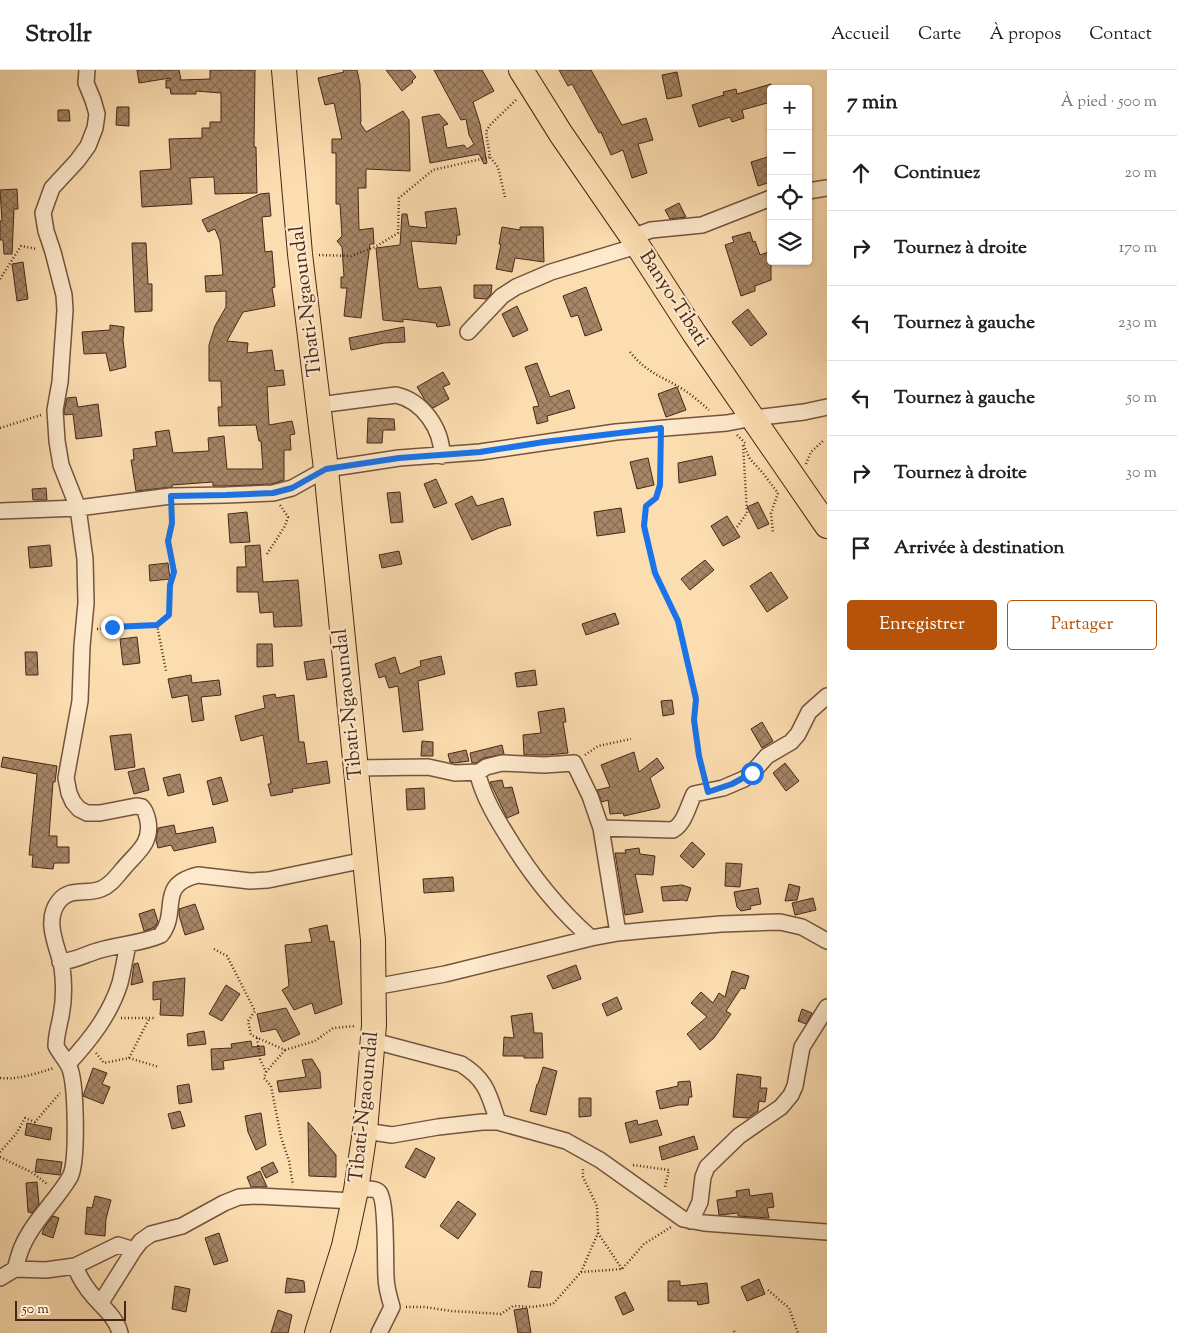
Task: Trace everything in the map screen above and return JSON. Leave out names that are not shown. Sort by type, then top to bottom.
[{"type":"highway","name":"Tibati-Ngaoundal","points":[[284,70],[300,254],[326,469],[373,940],[374,1033],[365,1131],[355,1195],[344,1246],[318,1333]]},
{"type":"highway","name":"Banyo-Tibati","points":[[526,78],[561,134],[635,241],[694,333],[827,526]]},
{"type":"street","points":[[15,1269],[22,1247],[70,1176],[73,1163],[75,1118],[70,1071],[56,1046],[62,1013],[62,976],[52,934],[57,903],[69,893],[93,891],[112,882],[142,848],[149,832],[148,820],[142,807],[136,806],[100,813],[87,813],[80,809],[73,802],[66,778],[80,701],[86,603],[85,559],[78,508],[61,465],[56,441],[54,410],[60,382],[64,310],[62,288],[54,252],[46,231],[43,213],[52,188],[88,146],[95,128],[97,114],[86,83],[86,70]]},
{"type":"street","points":[[812,190],[827,188]]},
{"type":"street","points":[[468,332],[502,296],[516,287],[635,241],[651,230],[702,225],[767,200]]},
{"type":"street","points":[[319,406],[396,395],[405,397],[414,401],[426,414],[442,445],[442,456]]},
{"type":"street","points":[[0,511],[78,508],[171,496],[273,493],[292,488],[326,469],[399,458],[480,452],[547,441],[661,428],[726,423],[827,407]]},
{"type":"street","points":[[601,828],[673,830],[677,828],[694,794],[723,788],[744,779],[767,756],[791,742],[798,734],[809,712],[827,696]]},
{"type":"street","points":[[356,768],[409,766],[455,772],[479,772],[486,767],[502,763],[574,764],[590,796],[601,828],[618,933]]},
{"type":"street","points":[[479,772],[478,776],[486,798],[521,858],[540,885],[560,908],[591,938]]},
{"type":"street","points":[[60,962],[76,959],[99,950],[128,945],[161,935],[168,922],[169,902],[173,891],[190,877],[198,875],[250,881],[268,880],[365,860]]},
{"type":"street","points":[[374,987],[445,974],[618,933],[721,924],[780,922],[802,927],[827,941]]},
{"type":"street","points":[[70,1071],[104,1018],[120,983],[128,945]]},
{"type":"street","points":[[687,1220],[700,1202],[703,1177],[707,1167],[739,1136],[781,1107],[791,1095],[795,1086],[802,1048],[827,1008]]},
{"type":"street","points":[[374,1033],[461,1064],[474,1072],[488,1091],[498,1122]]},
{"type":"street","points":[[365,1131],[392,1136],[438,1127],[498,1122],[566,1140],[600,1160],[687,1220],[827,1232]]},
{"type":"street","points":[[100,1304],[141,1241],[151,1234],[182,1226],[231,1200],[248,1196],[290,1198],[355,1195],[374,1190],[379,1192],[381,1198],[384,1218],[386,1277],[392,1307],[379,1333]]},
{"type":"street","points":[[0,1278],[15,1269],[46,1270],[75,1266],[118,1245],[134,1250]]},
{"type":"street","points":[[75,1266],[85,1285],[115,1322],[120,1333]]},
{"type":"path","points":[[505,197],[498,167],[490,157],[486,132],[526,78]]},
{"type":"path","points":[[300,254],[351,256],[376,247],[398,233],[399,198],[433,170],[490,157]]},
{"type":"path","points":[[0,279],[21,246],[54,252]]},
{"type":"path","points":[[630,352],[651,373],[685,391],[726,423],[743,444],[750,459],[778,493],[771,513],[773,533]]},
{"type":"path","points":[[0,428],[54,410]]},
{"type":"path","points":[[661,428],[660,485],[656,498],[646,506],[644,526],[655,573],[678,621],[696,699],[694,720],[699,756],[708,792]]},
{"type":"path","points":[[743,444],[768,440]]},
{"type":"path","points":[[794,479],[805,465],[811,452],[824,440]]},
{"type":"path","points":[[737,527],[746,513],[743,444]]},
{"type":"path","points":[[267,554],[285,526],[288,517],[273,493]]},
{"type":"path","points":[[86,603],[93,625],[97,629],[157,625],[169,615],[170,585],[174,572],[168,541],[172,523],[171,496]]},
{"type":"path","points":[[157,625],[166,671]]},
{"type":"path","points":[[574,764],[598,746],[631,739]]},
{"type":"path","points":[[214,949],[228,956],[255,1011],[248,1021],[251,1035],[285,1050]]},
{"type":"path","points":[[104,1018],[154,1018]]},
{"type":"path","points":[[129,1058],[149,1019]]},
{"type":"path","points":[[290,1198],[293,1182],[289,1161],[271,1086],[264,1078],[266,1072],[285,1050],[314,1041],[333,1028],[374,1033]]},
{"type":"path","points":[[257,1038],[260,1059],[266,1072]]},
{"type":"path","points":[[87,1042],[104,1063],[129,1058],[159,1067]]},
{"type":"path","points":[[0,1078],[9,1079],[70,1071]]},
{"type":"path","points":[[0,1152],[16,1134],[25,1118],[35,1122],[70,1071]]},
{"type":"path","points":[[392,1307],[424,1306],[452,1311],[502,1314],[513,1306],[532,1307],[553,1304],[581,1272],[598,1233],[597,1206],[583,1177],[584,1150]]},
{"type":"path","points":[[0,1157],[32,1173],[59,1192]]},
{"type":"path","points":[[581,1272],[622,1269],[644,1244],[687,1220]]},
{"type":"path","points":[[598,1233],[622,1269]]},
{"type":"path","points":[[768,1290],[789,1308],[798,1333]]},
{"type":"building","points":[[137,70],[179,70],[181,80],[210,79],[210,70],[255,70],[254,147],[256,147],[257,193],[215,194],[214,177],[190,178],[192,204],[142,207],[140,171],[171,169],[169,139],[202,138],[202,128],[210,128],[210,122],[221,122],[221,93],[196,91],[196,94],[171,94],[170,88],[166,88],[166,80],[170,80],[170,78],[139,83]]},
{"type":"building","points":[[343,70],[357,70],[360,84],[360,123],[366,132],[403,111],[409,120],[410,171],[366,169],[366,188],[358,188],[359,230],[373,228],[374,244],[370,244],[361,318],[344,316],[347,288],[341,288],[341,277],[344,277],[342,247],[337,241],[342,236],[340,204],[336,204],[336,153],[332,153],[332,139],[342,139],[334,103],[325,105],[318,78],[344,72]]},
{"type":"building","points":[[386,70],[410,70],[416,77],[402,91]]},
{"type":"building","points":[[434,70],[482,70],[494,91],[473,102],[480,124],[487,163],[484,164],[479,154],[430,163],[422,117],[439,114],[448,124],[443,126],[447,148],[464,145],[467,149],[474,144],[469,135],[466,119],[461,120]]},
{"type":"building","points":[[559,70],[591,70],[622,125],[646,118],[653,140],[638,144],[647,173],[632,178],[623,150],[611,155],[601,132],[599,133],[572,84],[568,86]]},
{"type":"building","points":[[677,72],[682,96],[667,99],[662,75]]},
{"type":"building","points":[[767,85],[767,103],[742,110],[744,118],[732,122],[730,117],[699,127],[692,105],[724,95],[723,92],[736,89],[737,94]]},
{"type":"building","points":[[117,107],[129,107],[129,126],[116,125]]},
{"type":"building","points":[[58,110],[69,110],[70,121],[58,121]]},
{"type":"building","points":[[767,157],[767,183],[758,186],[751,162]]},
{"type":"building","points":[[17,189],[18,209],[14,209],[12,254],[4,254],[3,240],[0,240],[0,221],[2,221],[0,190]]},
{"type":"building","points":[[269,193],[271,216],[262,217],[265,252],[272,251],[275,287],[272,288],[275,306],[243,312],[227,341],[248,343],[247,353],[272,350],[275,371],[283,370],[285,385],[267,387],[269,425],[292,421],[295,434],[290,435],[291,450],[284,450],[284,480],[272,484],[213,486],[213,482],[172,485],[172,487],[136,491],[131,460],[134,460],[133,449],[157,446],[155,432],[169,430],[173,453],[209,451],[208,438],[224,436],[227,469],[263,469],[261,441],[259,441],[256,425],[219,426],[218,407],[222,407],[221,381],[209,381],[209,345],[215,326],[226,307],[226,291],[206,292],[205,276],[223,275],[220,241],[215,229],[208,232],[202,220],[260,194]]},
{"type":"building","points":[[679,203],[686,217],[670,219],[665,210]]},
{"type":"building","points":[[456,208],[460,235],[457,235],[456,244],[411,241],[418,288],[441,287],[450,325],[437,327],[436,323],[403,319],[403,322],[383,320],[376,248],[400,245],[402,214],[407,214],[409,226],[427,228],[425,212]]},
{"type":"building","points":[[502,227],[520,230],[520,227],[543,227],[544,262],[515,258],[512,272],[496,269]]},
{"type":"building","points":[[750,232],[760,255],[767,252],[767,265],[771,265],[771,280],[755,286],[755,291],[741,296],[725,245],[734,242],[732,237]]},
{"type":"building","points":[[132,243],[146,243],[148,284],[152,284],[152,311],[135,312]]},
{"type":"building","points":[[23,262],[28,299],[17,301],[12,264]]},
{"type":"building","points":[[474,285],[492,285],[491,294],[486,299],[474,298]]},
{"type":"building","points":[[586,287],[602,330],[585,336],[578,315],[571,317],[563,296]]},
{"type":"building","points":[[517,306],[528,330],[513,337],[502,314]]},
{"type":"building","points":[[748,309],[767,334],[751,346],[732,322]]},
{"type":"building","points":[[110,325],[124,327],[123,340],[126,367],[110,371],[106,353],[84,354],[82,332],[110,330]]},
{"type":"building","points":[[404,327],[405,342],[384,343],[351,350],[349,338]]},
{"type":"building","points":[[537,363],[550,397],[569,390],[575,408],[547,416],[548,421],[537,424],[533,407],[539,406],[525,367]]},
{"type":"building","points":[[443,372],[450,384],[443,387],[449,399],[433,408],[425,400],[417,387]]},
{"type":"building","points":[[677,387],[686,410],[666,417],[658,394]]},
{"type":"building","points":[[76,397],[78,407],[98,404],[102,436],[76,439],[73,414],[65,415],[64,411],[67,398]]},
{"type":"building","points":[[368,418],[394,419],[395,430],[383,430],[382,443],[367,443]]},
{"type":"building","points":[[712,456],[716,475],[679,483],[678,463]]},
{"type":"building","points":[[648,458],[654,485],[637,489],[630,462]]},
{"type":"building","points":[[436,479],[447,503],[434,508],[424,484]]},
{"type":"building","points":[[46,488],[47,500],[33,500],[32,489]]},
{"type":"building","points":[[400,492],[403,522],[391,523],[387,493]]},
{"type":"building","points":[[472,496],[477,506],[503,498],[511,525],[499,528],[472,540],[455,504]]},
{"type":"building","points":[[758,502],[769,524],[758,529],[747,507]]},
{"type":"building","points":[[621,508],[625,532],[597,536],[594,512]]},
{"type":"building","points":[[247,512],[250,542],[230,543],[228,514]]},
{"type":"building","points":[[727,516],[740,537],[723,546],[711,526]]},
{"type":"building","points":[[50,545],[52,566],[30,568],[28,547]]},
{"type":"building","points":[[260,545],[263,582],[298,580],[302,626],[274,627],[273,612],[260,613],[258,592],[237,592],[237,567],[246,567],[245,546]]},
{"type":"building","points":[[399,551],[402,564],[382,568],[379,555]]},
{"type":"building","points":[[705,560],[714,570],[690,590],[681,579]]},
{"type":"building","points":[[168,563],[170,579],[150,581],[149,565]]},
{"type":"building","points":[[771,572],[788,598],[767,612],[750,586]]},
{"type":"building","points":[[615,613],[619,624],[586,635],[582,624]]},
{"type":"building","points":[[137,637],[140,663],[123,665],[120,639]]},
{"type":"building","points":[[257,644],[272,644],[273,666],[257,667]]},
{"type":"building","points":[[25,652],[37,652],[38,675],[26,675]]},
{"type":"building","points":[[441,656],[445,674],[418,681],[423,730],[403,732],[398,686],[389,688],[385,676],[379,678],[375,664],[395,657],[400,674],[421,666],[420,661]]},
{"type":"building","points":[[324,659],[327,677],[307,680],[304,662]]},
{"type":"building","points":[[535,670],[537,685],[517,687],[515,673]]},
{"type":"building","points":[[191,675],[192,683],[219,680],[221,695],[201,697],[204,720],[192,722],[188,695],[172,698],[168,679]]},
{"type":"building","points":[[275,694],[276,698],[294,695],[299,742],[304,742],[307,764],[327,761],[330,783],[292,789],[293,792],[271,796],[268,784],[271,784],[263,735],[241,741],[235,716],[265,708],[263,696]]},
{"type":"building","points":[[672,700],[674,714],[663,716],[661,701]]},
{"type":"building","points":[[564,708],[566,722],[563,722],[568,753],[524,755],[523,735],[541,733],[538,712]]},
{"type":"building","points":[[762,722],[773,741],[762,748],[751,729]]},
{"type":"building","points":[[131,734],[135,767],[115,770],[110,736]]},
{"type":"building","points":[[422,741],[433,742],[433,756],[421,756]]},
{"type":"building","points":[[502,745],[504,754],[484,758],[476,763],[472,763],[470,753]]},
{"type":"building","points":[[466,750],[469,761],[450,762],[448,754]]},
{"type":"building","points":[[634,752],[639,772],[657,758],[664,768],[650,778],[660,806],[659,808],[624,816],[623,813],[610,814],[608,800],[602,802],[597,790],[610,787],[601,765]]},
{"type":"building","points":[[3,757],[57,766],[55,782],[53,782],[49,836],[57,836],[57,847],[69,847],[69,863],[54,863],[53,869],[32,867],[33,855],[29,855],[37,774],[1,767]]},
{"type":"building","points":[[785,763],[799,781],[786,791],[773,773]]},
{"type":"building","points":[[144,768],[149,790],[134,794],[128,772]]},
{"type":"building","points":[[180,774],[184,792],[168,796],[163,778]]},
{"type":"building","points":[[221,777],[228,801],[213,805],[207,781]]},
{"type":"building","points":[[502,780],[504,788],[512,787],[519,813],[507,818],[490,782]]},
{"type":"building","points":[[424,788],[425,809],[407,810],[406,789]]},
{"type":"building","points":[[174,825],[176,834],[213,827],[216,842],[174,851],[171,845],[158,848],[156,840],[158,828]]},
{"type":"building","points":[[692,842],[705,854],[693,868],[680,856]]},
{"type":"building","points":[[639,848],[640,854],[655,856],[653,875],[635,874],[643,912],[625,915],[615,853],[626,853],[625,850]]},
{"type":"building","points":[[726,863],[742,864],[740,887],[725,886]]},
{"type":"building","points":[[453,877],[454,891],[424,893],[423,879]]},
{"type":"building","points":[[789,884],[800,887],[797,900],[785,901]]},
{"type":"building","points":[[682,885],[691,888],[687,901],[663,901],[661,887]]},
{"type":"building","points":[[758,888],[761,904],[750,906],[751,909],[741,911],[737,907],[734,892]]},
{"type":"building","points":[[813,898],[816,910],[795,915],[792,903]]},
{"type":"building","points":[[195,904],[204,929],[185,935],[179,909]]},
{"type":"building","points":[[154,909],[158,922],[155,927],[144,931],[139,914]]},
{"type":"building","points":[[327,925],[330,942],[334,941],[342,1004],[315,1014],[312,1003],[294,1010],[282,990],[289,986],[285,945],[312,942],[309,929]]},
{"type":"building","points":[[138,963],[143,982],[131,985],[134,964]]},
{"type":"building","points":[[576,965],[581,979],[553,989],[547,976]]},
{"type":"building","points":[[732,971],[749,976],[745,989],[741,988],[726,1011],[731,1014],[714,1038],[700,1050],[687,1034],[707,1017],[691,1003],[701,992],[713,1003],[719,993],[725,997]]},
{"type":"building","points":[[185,978],[183,1016],[160,1015],[161,999],[153,1000],[153,982]]},
{"type":"building","points":[[226,985],[240,994],[222,1021],[209,1014]]},
{"type":"building","points":[[617,997],[622,1009],[607,1016],[602,1004]]},
{"type":"building","points":[[286,1008],[300,1034],[283,1042],[276,1029],[261,1032],[257,1014]]},
{"type":"building","points":[[802,1009],[812,1013],[806,1024],[798,1021]]},
{"type":"building","points":[[532,1013],[534,1033],[542,1033],[543,1058],[503,1056],[504,1037],[514,1038],[511,1016]]},
{"type":"building","points":[[204,1031],[206,1044],[188,1046],[187,1034]]},
{"type":"building","points":[[251,1041],[252,1047],[264,1046],[265,1055],[223,1061],[224,1069],[212,1070],[211,1049],[232,1048],[231,1044]]},
{"type":"building","points":[[312,1059],[320,1072],[321,1088],[279,1092],[277,1081],[306,1077],[302,1060]]},
{"type":"building","points":[[543,1067],[557,1071],[546,1115],[530,1111]]},
{"type":"building","points":[[93,1068],[107,1073],[102,1084],[110,1087],[103,1104],[83,1096]]},
{"type":"building","points":[[737,1074],[761,1077],[760,1088],[767,1088],[765,1102],[759,1101],[758,1111],[748,1118],[733,1117]]},
{"type":"building","points":[[690,1081],[692,1097],[689,1097],[688,1105],[660,1109],[656,1091],[678,1086],[678,1082]]},
{"type":"building","points":[[189,1084],[192,1102],[179,1104],[177,1086]]},
{"type":"building","points":[[579,1098],[591,1098],[591,1116],[579,1117]]},
{"type":"building","points":[[180,1111],[185,1126],[172,1129],[168,1114]]},
{"type":"building","points":[[261,1113],[266,1145],[256,1150],[248,1132],[245,1116]]},
{"type":"building","points":[[637,1120],[638,1125],[657,1120],[662,1135],[630,1143],[625,1123]]},
{"type":"building","points":[[308,1122],[336,1155],[336,1177],[309,1176]]},
{"type":"building","points":[[27,1123],[52,1128],[50,1140],[25,1135]]},
{"type":"building","points":[[694,1136],[698,1149],[662,1160],[659,1147]]},
{"type":"building","points":[[416,1148],[435,1158],[425,1178],[405,1167]]},
{"type":"building","points":[[37,1159],[62,1162],[60,1175],[35,1172]]},
{"type":"building","points":[[273,1162],[278,1172],[266,1178],[261,1168]]},
{"type":"building","points":[[260,1171],[267,1187],[251,1187],[247,1177]]},
{"type":"building","points":[[37,1182],[39,1204],[32,1213],[28,1212],[26,1183]]},
{"type":"building","points":[[749,1189],[750,1196],[772,1193],[774,1207],[767,1208],[769,1218],[738,1216],[738,1213],[719,1215],[717,1200],[737,1197],[736,1191]]},
{"type":"building","points":[[95,1196],[111,1200],[106,1219],[105,1236],[85,1234],[87,1207],[92,1208]]},
{"type":"building","points":[[458,1201],[476,1214],[458,1239],[440,1226]]},
{"type":"building","points":[[53,1216],[59,1218],[53,1238],[42,1234]]},
{"type":"building","points":[[219,1233],[228,1261],[214,1265],[205,1238]]},
{"type":"building","points":[[531,1271],[542,1272],[540,1288],[528,1287]]},
{"type":"building","points":[[287,1278],[304,1281],[305,1292],[285,1293]]},
{"type":"building","points":[[759,1279],[765,1294],[747,1301],[741,1287]]},
{"type":"building","points":[[668,1281],[680,1281],[680,1286],[707,1283],[709,1303],[698,1305],[697,1301],[668,1301]]},
{"type":"building","points":[[175,1286],[190,1289],[186,1312],[172,1309]]},
{"type":"building","points":[[625,1292],[634,1310],[623,1315],[615,1297]]},
{"type":"building","points":[[527,1308],[531,1333],[518,1333],[514,1310]]},
{"type":"building","points":[[278,1310],[292,1315],[288,1333],[271,1333]]},
{"type":"route","points":[[112,627],[157,625],[169,615],[170,585],[174,572],[168,541],[172,523],[171,496],[273,493],[292,488],[326,469],[399,458],[480,452],[616,432],[661,428],[660,485],[656,498],[646,506],[644,526],[655,573],[678,621],[696,699],[694,720],[699,756],[708,792],[744,779],[752,773]]}]
